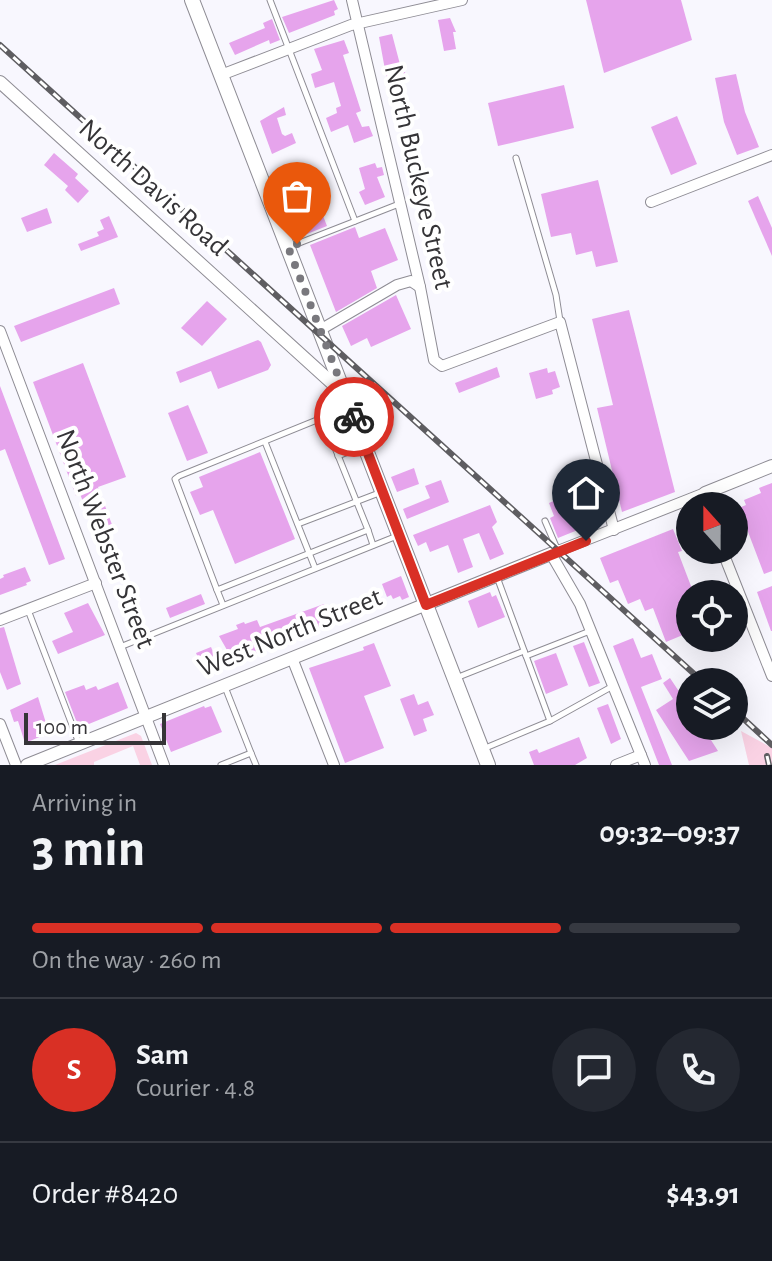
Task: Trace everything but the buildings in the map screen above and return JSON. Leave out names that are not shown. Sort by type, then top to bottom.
[{"type":"main road","points":[[192,0],[488,765]]},
{"type":"street","name":"North Buckeye Street","points":[[352,0],[437,364],[442,366],[560,322]]},
{"type":"street","points":[[221,75],[422,5],[462,0]]},
{"type":"street","name":"North Davis Road","points":[[0,82],[348,401]]},
{"type":"street","points":[[651,202],[772,155]]},
{"type":"street","points":[[320,330],[397,285],[411,281],[420,287]]},
{"type":"street","points":[[560,322],[614,530]]},
{"type":"street","name":"North Webster Street","points":[[0,331],[164,765]]},
{"type":"street","points":[[720,492],[772,466]]},
{"type":"street","name":"West North Street","points":[[27,765],[555,553],[676,509]]},
{"type":"street","points":[[555,553],[580,604],[643,760],[616,765]]},
{"type":"street","points":[[728,564],[772,676]]},
{"type":"street","points":[[0,620],[96,583]]},
{"type":"street","points":[[292,658],[334,765]]},
{"type":"street","points":[[0,724],[16,765]]},
{"type":"lane","points":[[270,0],[355,221]]},
{"type":"lane","points":[[516,158],[556,295],[560,322]]},
{"type":"lane","points":[[288,247],[400,204]]},
{"type":"lane","points":[[223,605],[175,479],[323,418],[348,401]]},
{"type":"lane","points":[[323,418],[373,545]]},
{"type":"lane","points":[[265,442],[315,568]]},
{"type":"lane","points":[[338,456],[365,445]]},
{"type":"lane","points":[[298,524],[383,491]]},
{"type":"lane","points":[[545,521],[555,553]]},
{"type":"lane","points":[[217,590],[368,530]]},
{"type":"lane","points":[[119,647],[400,535]]},
{"type":"lane","points":[[497,577],[550,721]]},
{"type":"lane","points":[[27,609],[80,744]]},
{"type":"lane","points":[[455,679],[590,631]]},
{"type":"lane","points":[[224,685],[256,765]]},
{"type":"lane","points":[[482,749],[550,721],[613,686]]},
{"type":"lane","points":[[221,765],[251,753]]},
{"type":"shaded area","points":[[136,733],[141,736],[152,765],[140,765],[133,746],[94,762],[94,765],[55,765]]},
{"type":"shaded area","points":[[748,735],[772,748],[772,765],[749,765],[743,740],[748,740]]},
{"type":"railway","points":[[0,45],[688,668]]},
{"type":"railway","points":[[748,723],[772,745]]},
{"type":"railway","points":[[767,756],[769,765]]},
{"type":"way so far","points":[[297,244],[288,247],[354,417]]},
{"type":"route","points":[[354,417],[426,605],[586,541]]}]
